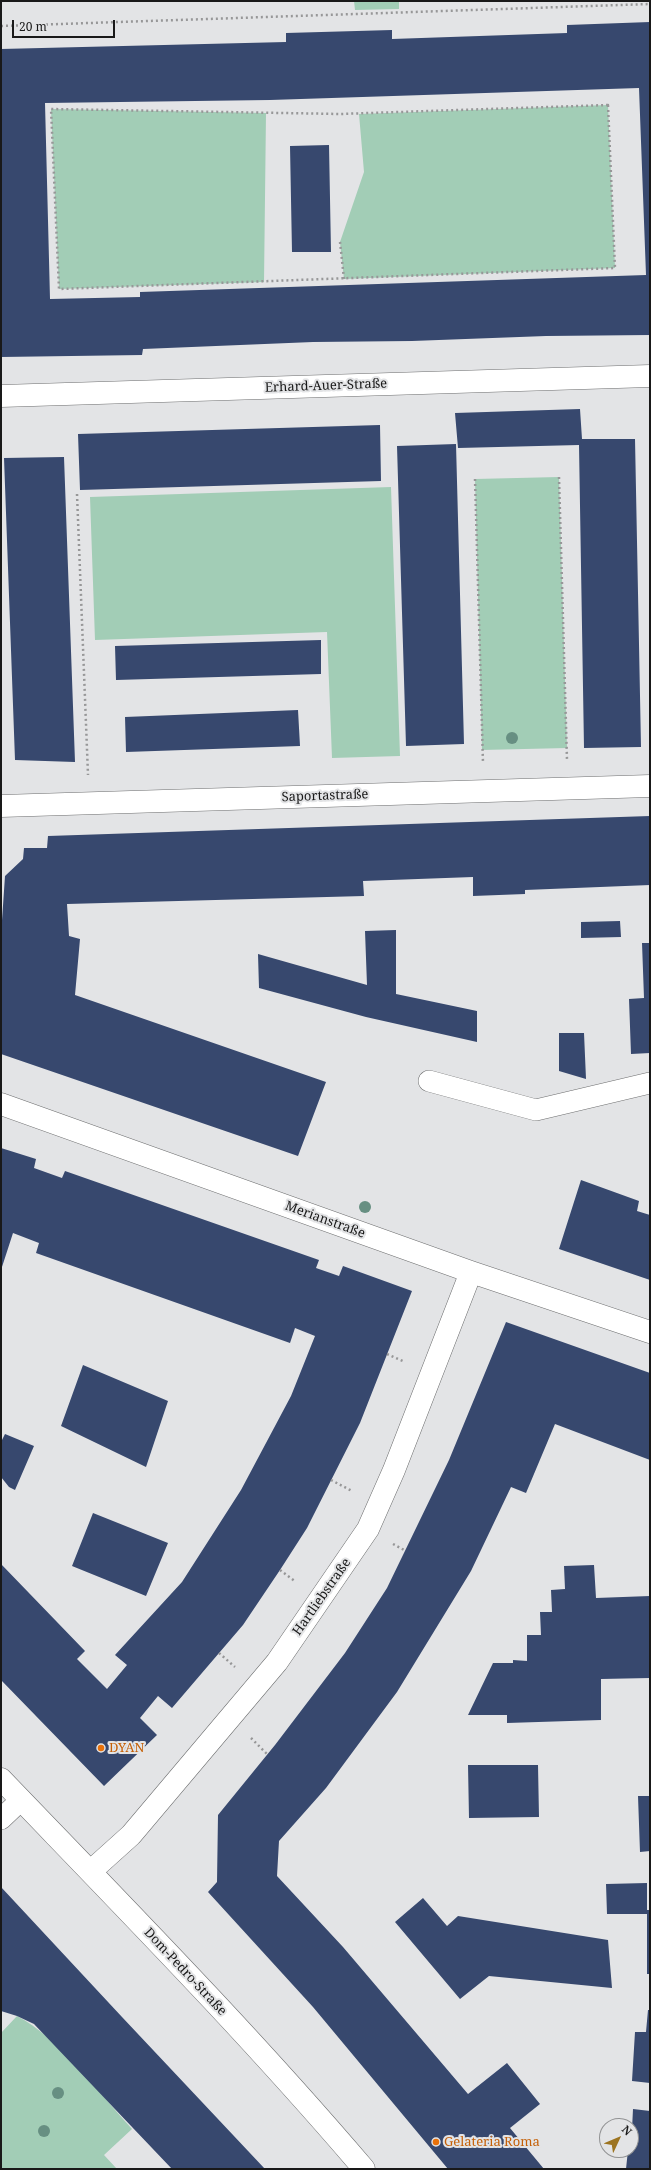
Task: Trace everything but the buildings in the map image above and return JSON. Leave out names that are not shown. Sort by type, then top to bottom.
[{"type":"street","name":"Erhard-Auer-Straße","points":[[1,396],[650,376]]},
{"type":"street","name":"Saportastraße","points":[[1,806],[650,786]]},
{"type":"street","name":"Merianstraße","points":[[1,1104],[470,1272],[650,1332]]},
{"type":"street","name":"Hartliebstraße","points":[[91,1871],[131,1835],[277,1662],[368,1529],[394,1470],[470,1272]]},
{"type":"street","name":"Dom-Pedro-Straße","points":[[1,1779],[91,1871],[315,2112],[364,2169]]},
{"type":"lane","points":[[429,1081],[536,1110],[650,1083]]},
{"type":"lane","points":[[1,1819],[21,1800]]},
{"type":"path","points":[[1,26],[650,4]]},
{"type":"path","points":[[608,104],[615,268],[344,279],[59,289],[51,109],[340,114],[608,104]]},
{"type":"path","points":[[340,242],[344,279]]},
{"type":"path","points":[[559,477],[569,789]]},
{"type":"path","points":[[475,479],[484,791]]},
{"type":"path","points":[[77,494],[88,778]]},
{"type":"path","points":[[331,1480],[356,1494]]},
{"type":"path","points":[[391,1543],[406,1551]]},
{"type":"path","points":[[280,1570],[297,1584]]},
{"type":"path","points":[[219,1653],[240,1672]]},
{"type":"path","points":[[254,1741],[268,1755]]},
{"type":"green space","points":[[354,1],[399,1],[399,9],[355,10]]},
{"type":"green space","points":[[608,105],[615,268],[344,279],[340,242],[364,172],[359,114]]},
{"type":"green space","points":[[51,109],[266,113],[264,282],[59,289]]},
{"type":"green space","points":[[559,477],[567,748],[482,750],[475,479]]},
{"type":"green space","points":[[391,487],[400,756],[332,758],[327,632],[95,640],[90,497]]},
{"type":"green space","points":[[17,2016],[32,2025],[63,2052],[132,2129],[104,2155],[117,2169],[1,2169],[1,2033]]},
{"type":"place","name":"DYAN","points":[[101,1748]]},
{"type":"place","name":"Gelateria Roma","points":[[436,2142]]}]
